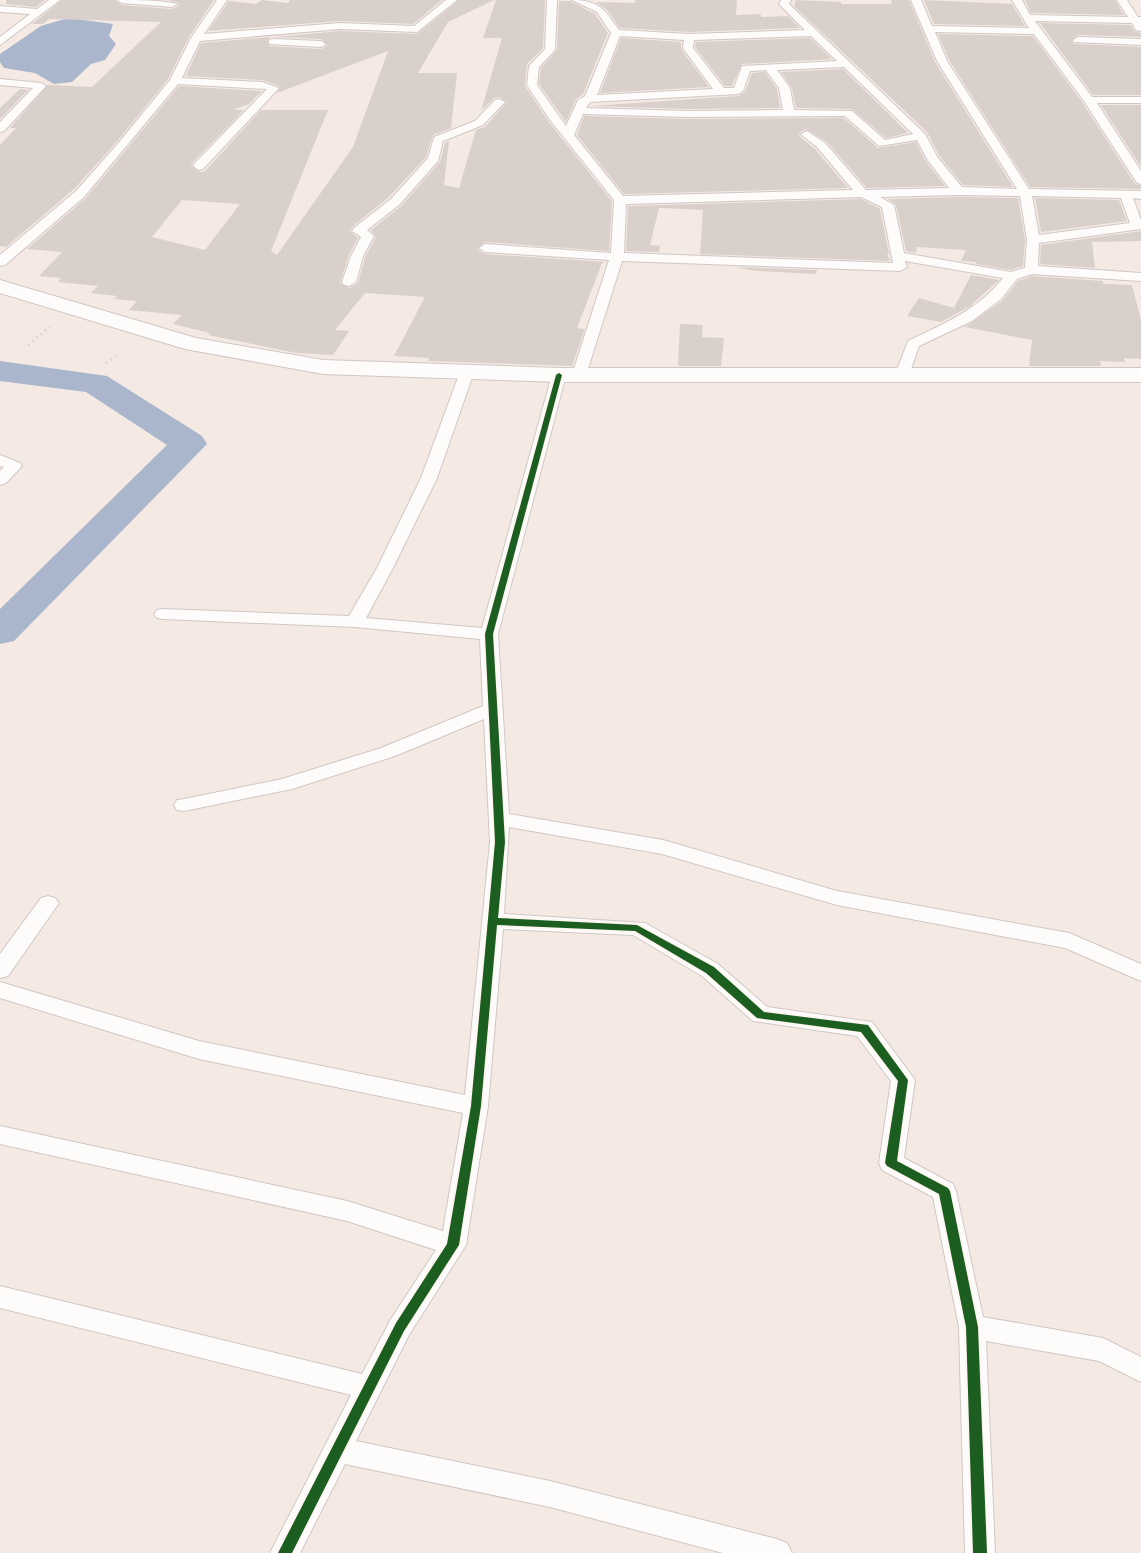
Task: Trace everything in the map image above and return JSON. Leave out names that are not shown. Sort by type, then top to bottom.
[{"type":"main road","points":[[0,286],[193,344],[323,367],[569,375],[1141,375]]},
{"type":"street","points":[[0,42],[55,0]]},
{"type":"street","points":[[122,0],[172,4]]},
{"type":"street","points":[[0,262],[80,194],[175,81],[197,38],[222,0]]},
{"type":"street","points":[[197,38],[223,34],[340,26],[417,29],[452,0]]},
{"type":"street","points":[[285,1553],[400,1327],[453,1245],[476,1106],[500,842],[489,634],[569,375],[617,257],[620,200],[532,85],[534,66],[550,50],[552,0]]},
{"type":"street","points":[[577,0],[600,10],[616,33]]},
{"type":"street","points":[[786,0],[784,4],[921,136],[933,159],[958,191]]},
{"type":"street","points":[[916,0],[942,61],[1026,194],[1034,240],[1031,270]]},
{"type":"street","points":[[1017,0],[1027,18],[1089,100],[1141,180]]},
{"type":"street","points":[[1122,0],[1139,23]]},
{"type":"street","points":[[0,9],[39,12]]},
{"type":"street","points":[[1027,18],[1139,23]]},
{"type":"street","points":[[928,29],[1037,31]]},
{"type":"street","points":[[616,33],[689,37],[813,33]]},
{"type":"street","points":[[590,99],[597,75],[609,54],[616,33]]},
{"type":"street","points":[[689,37],[688,48],[722,93]]},
{"type":"street","points":[[197,38],[321,44]]},
{"type":"street","points":[[1078,40],[1141,42]]},
{"type":"street","points":[[568,135],[584,100],[674,92],[722,93],[738,90],[746,68],[770,69],[846,64]]},
{"type":"street","points":[[770,69],[783,82],[789,100],[789,112]]},
{"type":"street","points":[[175,81],[262,85],[274,88],[199,166]]},
{"type":"street","points":[[0,82],[40,86],[0,129]]},
{"type":"street","points":[[1089,100],[1141,100]]},
{"type":"street","points":[[350,282],[357,256],[368,236],[358,231],[395,202],[434,159],[438,139],[479,123],[499,102]]},
{"type":"street","points":[[579,111],[687,114],[848,113],[883,144],[921,136]]},
{"type":"street","points":[[485,248],[617,257],[900,267],[888,205],[862,193],[821,145],[807,134]]},
{"type":"street","points":[[620,200],[958,191],[1141,195]]},
{"type":"street","points":[[1034,240],[1137,226],[1126,196]]},
{"type":"street","points":[[899,256],[1012,276],[1031,270],[1141,278]]},
{"type":"street","points":[[902,375],[913,344],[967,318],[996,296],[1012,276]]},
{"type":"street","points":[[355,622],[386,568],[429,478],[467,372]]},
{"type":"street","points":[[0,460],[14,466],[0,480]]},
{"type":"street","points":[[163,614],[355,622],[489,634]]},
{"type":"street","points":[[184,805],[285,785],[388,752],[494,708]]},
{"type":"street","points":[[499,819],[663,847],[837,898],[1069,941],[1141,973]]},
{"type":"street","points":[[0,970],[48,903]]},
{"type":"street","points":[[492,921],[636,928],[710,970],[761,1015],[864,1028],[903,1080],[891,1163],[944,1191],[972,1327],[980,1553]]},
{"type":"street","points":[[0,990],[199,1050],[476,1106]]},
{"type":"street","points":[[0,1135],[347,1211],[453,1245]]},
{"type":"street","points":[[0,1297],[370,1388]]},
{"type":"street","points":[[972,1327],[1103,1350],[1141,1370]]},
{"type":"street","points":[[338,1450],[550,1494],[777,1553]]},
{"type":"path","points":[[28,345],[50,327]]},
{"type":"path","points":[[106,363],[116,356]]},
{"type":"water","points":[[68,18],[113,24],[109,36],[116,44],[105,60],[91,64],[72,82],[54,84],[35,73],[4,68],[0,62],[0,54],[41,26]]},
{"type":"building","points":[[6,0],[45,0],[36,7],[6,4]]},
{"type":"building","points":[[62,0],[115,0],[122,5],[172,9],[179,3],[168,0],[214,0],[189,37],[168,79],[114,145],[74,189],[6,247],[0,246],[0,145],[16,128],[10,128],[48,85],[92,87],[161,22],[49,19],[43,24],[32,24]]},
{"type":"building","points":[[262,0],[288,3],[290,0],[442,0],[413,24],[340,21],[208,31],[229,1],[256,4]]},
{"type":"building","points":[[459,0],[494,0],[448,22],[418,73],[457,73],[451,128],[433,135],[426,157],[389,197],[352,227],[350,231],[358,238],[349,255],[340,283],[349,288],[358,283],[365,257],[376,237],[371,230],[401,206],[440,162],[445,143],[449,141],[444,185],[459,188],[476,130],[485,127],[507,102],[500,97],[494,98],[481,111],[502,38],[483,38],[496,0],[545,0],[543,48],[527,64],[525,86],[548,121],[612,201],[609,251],[485,242],[477,249],[485,254],[606,262],[602,263],[577,328],[585,329],[572,366],[428,361],[429,358],[394,356],[425,297],[365,293],[335,330],[349,331],[333,355],[296,353],[208,335],[210,333],[173,324],[182,315],[129,310],[137,301],[114,299],[117,296],[91,293],[98,286],[58,282],[61,278],[39,276],[62,252],[27,249],[86,198],[179,86],[262,91],[249,104],[233,110],[244,110],[193,162],[191,166],[200,172],[205,171],[261,110],[328,110],[271,251],[277,255],[353,147],[388,51],[277,93],[281,87],[263,80],[186,76],[201,43],[271,37],[267,40],[269,46],[321,49],[328,45],[321,39],[275,37],[340,31],[417,34]],"holes":[[[182,200],[240,204],[205,250],[152,237]]]},
{"type":"building","points":[[635,0],[737,0],[736,15],[788,16],[800,28],[689,32],[620,28],[607,10],[596,2],[635,3]]},
{"type":"building","points":[[796,0],[841,2],[841,4],[892,4],[891,0],[909,0],[935,62],[1013,187],[963,185],[940,157],[927,132],[794,6]]},
{"type":"building","points":[[924,0],[1012,4],[1025,26],[934,24]]},
{"type":"building","points":[[1025,0],[1115,0],[1124,15],[1031,13]]},
{"type":"building","points":[[559,1],[570,1],[595,14],[608,33],[583,94],[576,99],[566,122],[539,84],[541,68],[557,50]]},
{"type":"building","points":[[1040,23],[1131,25],[1134,31],[1141,33],[1141,37],[1078,35],[1071,41],[1074,44],[1141,47],[1141,95],[1093,95]]},
{"type":"building","points":[[938,34],[1033,36],[1082,102],[1135,184],[1141,186],[1141,189],[1030,187],[949,60]]},
{"type":"building","points":[[621,38],[681,42],[681,49],[709,87],[600,93]]},
{"type":"building","points":[[810,38],[832,59],[742,64],[732,86],[725,86],[695,47],[696,42]]},
{"type":"building","points":[[843,69],[908,133],[886,138],[852,109],[796,108],[792,88],[781,72]]},
{"type":"building","points":[[765,72],[777,89],[780,108],[687,109],[590,106],[738,96],[745,92],[752,73]]},
{"type":"building","points":[[20,89],[28,90],[0,119],[0,108]]},
{"type":"building","points":[[1101,105],[1141,105],[1141,167]]},
{"type":"building","points":[[584,116],[687,119],[844,118],[878,148],[916,142],[925,160],[945,186],[867,188],[827,142],[806,129],[800,132],[799,136],[815,149],[848,188],[624,194],[577,135]]},
{"type":"building","points":[[1018,198],[1025,240],[1023,266],[1011,270],[976,264],[977,262],[961,261],[966,250],[917,247],[916,253],[906,251],[896,205],[888,199]]},
{"type":"building","points":[[1035,198],[1119,200],[1127,221],[1041,232]]},
{"type":"building","points":[[861,199],[880,209],[890,261],[700,254],[703,210],[662,208],[659,208],[650,245],[660,246],[659,252],[626,251],[628,206]]},
{"type":"building","points":[[1141,231],[1141,241],[1092,242],[1095,268],[1040,264],[1041,245]]},
{"type":"building","points":[[734,267],[817,270],[816,274],[757,271]]},
{"type":"building","points":[[971,275],[999,280],[970,306],[941,322],[907,316],[919,298],[954,308]]},
{"type":"building","points":[[1032,276],[1132,285],[1141,320],[1141,359],[1124,358],[1125,362],[1100,361],[1101,366],[1029,366],[1032,340],[965,327],[1002,301],[1018,281]]},
{"type":"building","points":[[680,324],[703,325],[702,337],[724,338],[721,366],[678,366]]},
{"type":"waterway","points":[[0,371],[95,383],[189,444],[0,632]]},
{"type":"cycle path","points":[[285,1553],[400,1327],[453,1245],[476,1106],[500,842],[489,634],[559,375]]},
{"type":"cycle path","points":[[492,921],[637,928],[710,970],[761,1015],[864,1028],[903,1080],[891,1163],[944,1191],[972,1327],[980,1553]]}]
